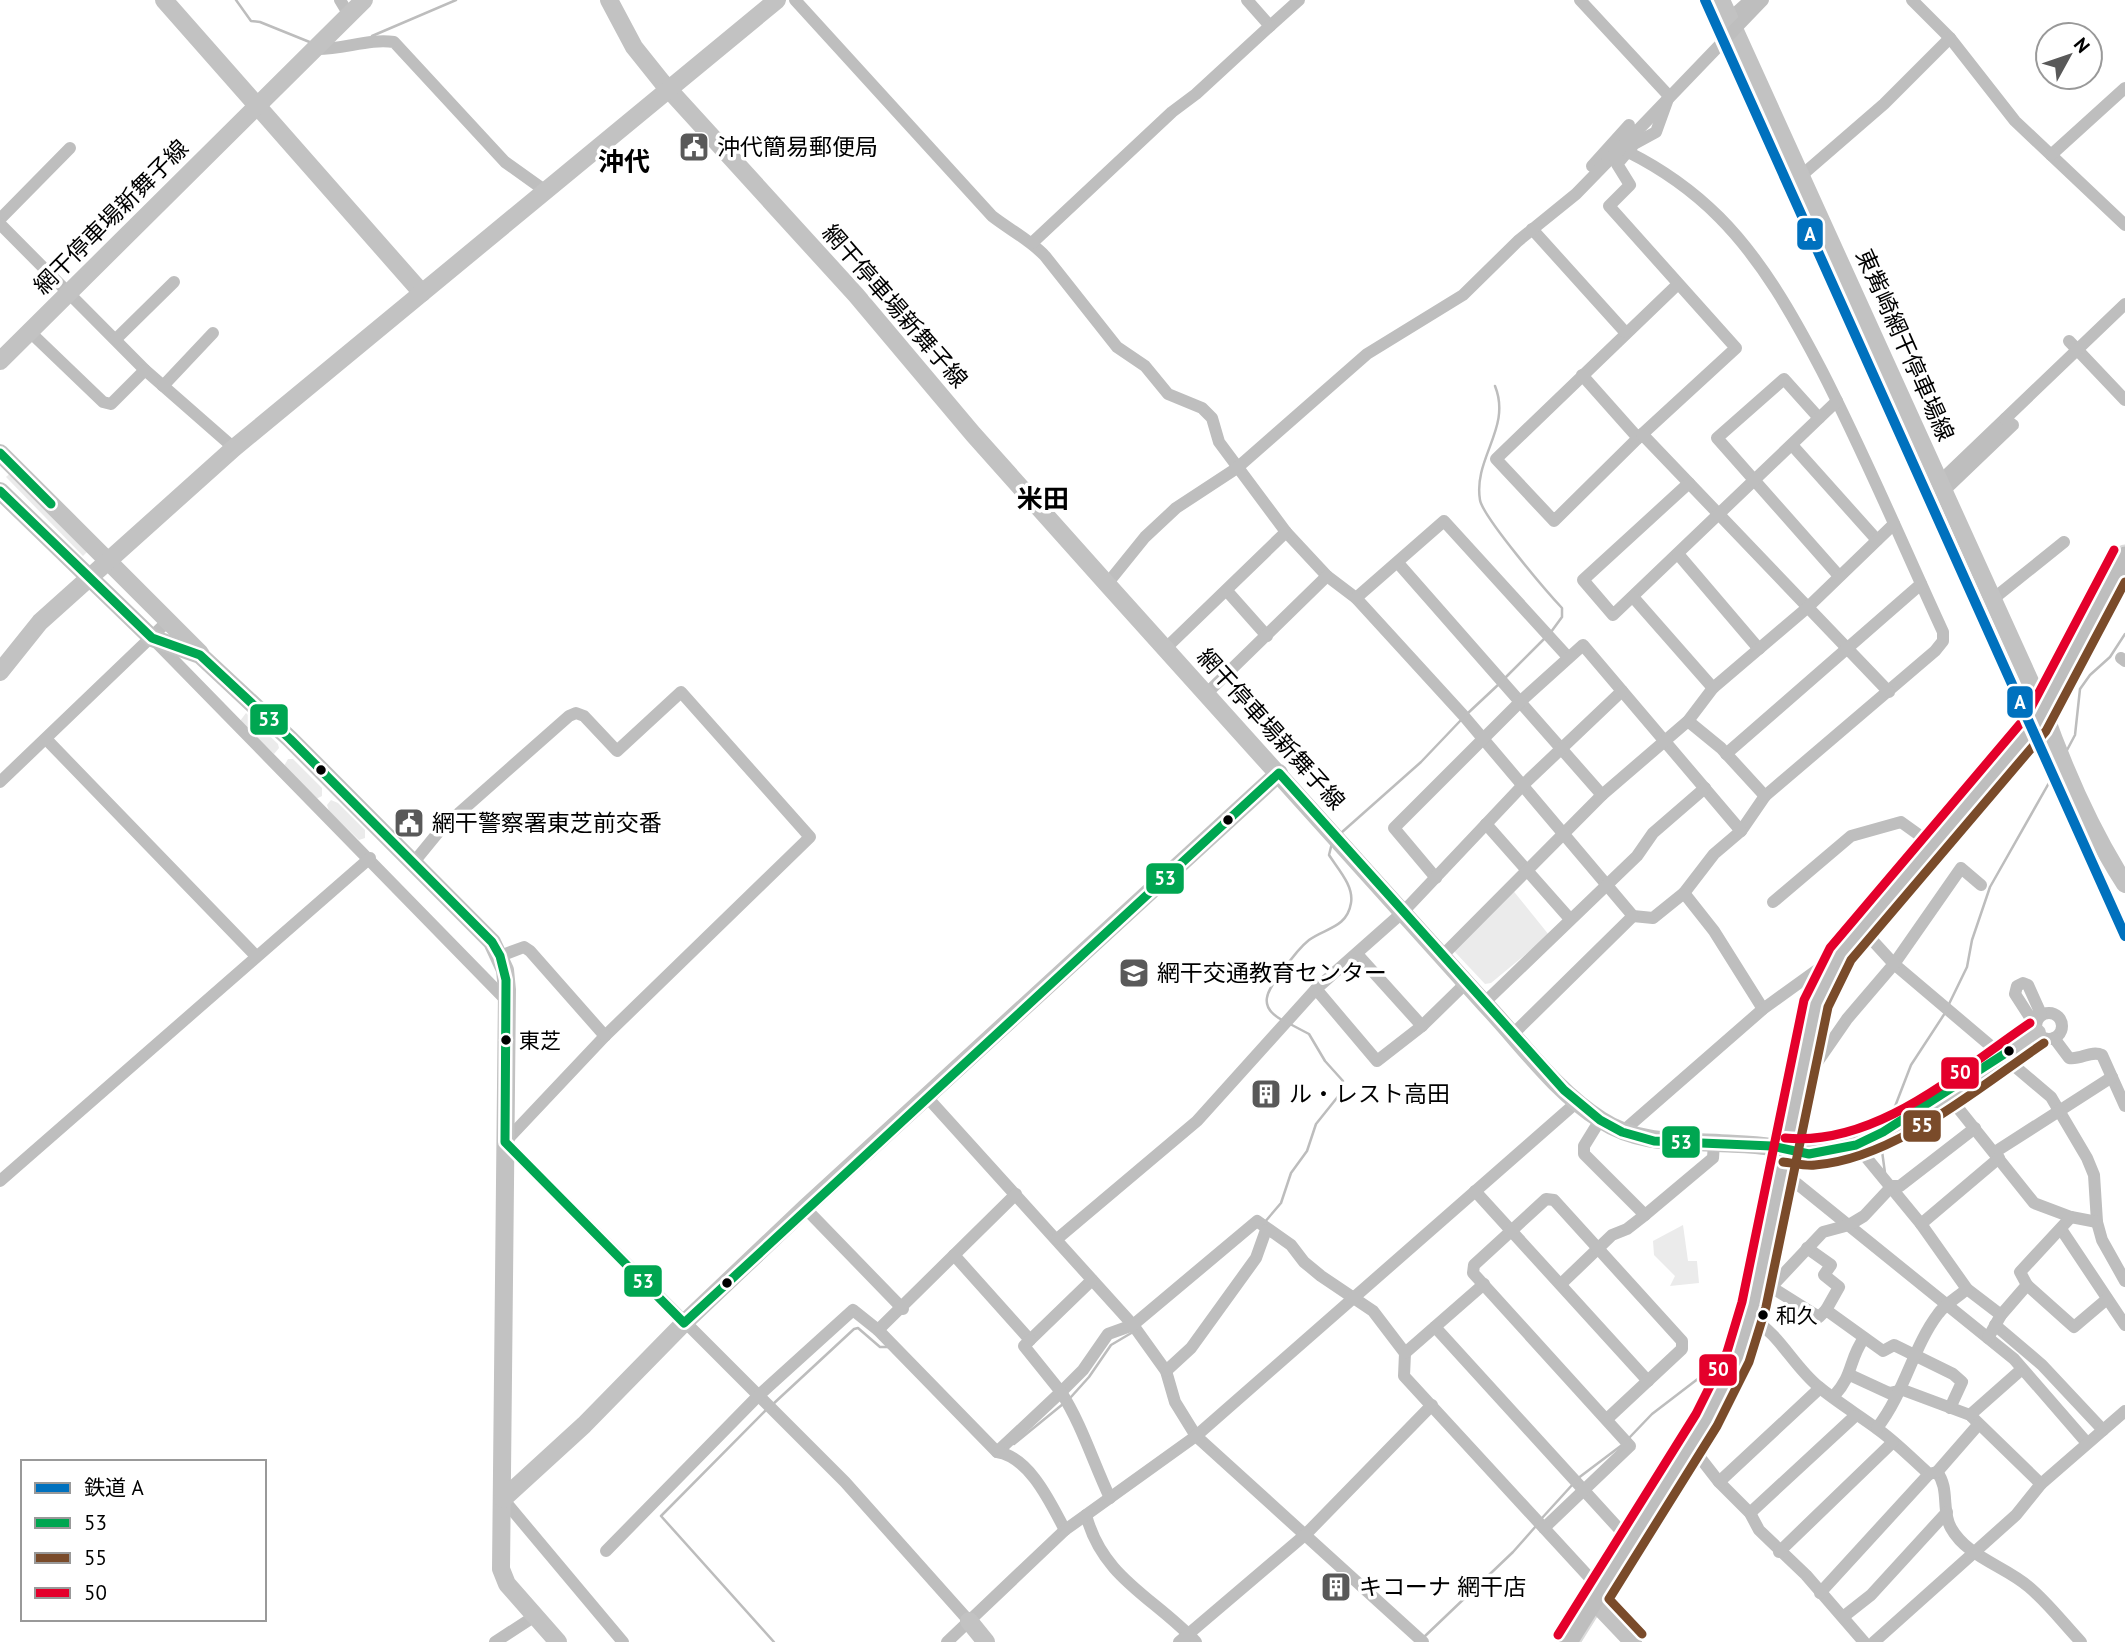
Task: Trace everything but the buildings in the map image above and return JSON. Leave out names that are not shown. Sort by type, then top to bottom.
[{"type":"main road","points":[[1568,1642],[1722,1395],[1753,1311],[1816,1003],[1841,953],[2036,724],[2125,556]]},
{"type":"street","points":[[164,0],[422,293]]},
{"type":"street","name":"網干停車場新舞子線","points":[[0,361],[315,49],[344,7],[364,0]]},
{"type":"street","name":"網干停車場新舞子線","points":[[609,0],[634,47],[669,90],[856,295],[973,434],[1466,983],[1577,1102],[1600,1120],[1622,1132],[1654,1141],[1714,1143],[1809,1154],[1856,1145],[1906,1119],[2042,1028]]},
{"type":"street","points":[[0,672],[40,622],[234,448],[777,0]]},
{"type":"street","points":[[795,0],[992,216],[1032,243],[1117,347],[1145,366],[1168,394],[1202,408],[1212,418],[1219,442],[1286,532],[1327,576],[1356,598],[1485,740],[1633,916],[1653,918],[1684,893],[1714,854],[1741,831],[1765,796],[1889,692],[1943,641],[1943,632],[1837,401],[1803,335],[1744,246],[1719,217],[1679,181],[1628,152]]},
{"type":"street","points":[[1247,0],[1270,26]]},
{"type":"street","points":[[1032,243],[1172,112],[1196,94],[1299,0]]},
{"type":"street","points":[[1580,0],[1669,96],[1656,132],[1650,138],[1634,144],[1616,164],[1630,185],[1609,206],[1736,348],[1640,436],[1554,521],[1496,459],[1625,332],[1678,284]]},
{"type":"street","name":"東觜崎網干停車場線","points":[[1721,0],[2043,710],[2054,742],[2111,863],[2125,884]]},
{"type":"street","points":[[1730,18],[1750,0]]},
{"type":"street","points":[[1107,584],[1145,537],[1176,508],[1237,468],[1367,354],[1474,286],[1532,229],[1576,194],[1763,0]]},
{"type":"street","points":[[1912,0],[1950,38],[2015,121],[2125,225]]},
{"type":"street","points":[[1802,175],[1884,104],[1950,38]]},
{"type":"street","points":[[315,49],[339,50],[381,40],[394,42],[505,162],[516,167],[547,192]]},
{"type":"street","points":[[2050,155],[2125,88]]},
{"type":"street","points":[[1532,229],[1629,125]]},
{"type":"street","points":[[70,148],[0,221],[145,370],[234,448]]},
{"type":"street","points":[[1532,229],[1625,332]]},
{"type":"street","points":[[116,339],[174,282]]},
{"type":"street","points":[[1941,487],[2074,346],[2125,304]]},
{"type":"street","points":[[30,332],[103,402],[111,404],[145,370]]},
{"type":"street","points":[[163,386],[213,333]]},
{"type":"street","points":[[2074,346],[2125,400]]},
{"type":"street","points":[[1582,375],[1807,608],[1849,647],[1889,692]]},
{"type":"street","points":[[1819,418],[1784,379],[1717,438],[1839,576]]},
{"type":"street","points":[[1689,483],[1583,580],[1613,615],[1837,401]]},
{"type":"street","points":[[1792,445],[1877,540]]},
{"type":"street","points":[[0,453],[169,620],[219,674]]},
{"type":"street","points":[[0,491],[152,638],[506,1000]]},
{"type":"street","points":[[1356,598],[1444,521],[1567,656]]},
{"type":"street","points":[[1443,955],[1602,795],[1688,721],[1713,688],[1807,608],[1894,524]]},
{"type":"street","points":[[1166,649],[1286,532]]},
{"type":"street","points":[[1993,599],[2064,542]]},
{"type":"street","points":[[1678,554],[1759,649]]},
{"type":"street","points":[[1398,563],[1522,700],[1602,795]]},
{"type":"street","points":[[1206,694],[1327,576]]},
{"type":"street","points":[[1726,754],[1921,584]]},
{"type":"street","points":[[1227,591],[1267,636]]},
{"type":"street","points":[[1633,597],[1713,688]]},
{"type":"street","points":[[2,782],[169,620]]},
{"type":"street","points":[[152,638],[200,655],[290,738],[414,862],[492,942],[500,956],[506,980],[503,1576],[558,1642]]},
{"type":"street","points":[[1436,878],[1394,828],[1567,656],[1583,645],[1741,831]]},
{"type":"street","points":[[1058,1239],[1197,1121],[1315,989],[1403,912],[1522,786],[1622,691]]},
{"type":"street","points":[[414,862],[441,829],[569,716],[576,713],[584,716],[617,751],[681,692],[810,837],[604,1036],[505,1142]]},
{"type":"street","points":[[1688,721],[1726,754],[1765,796]]},
{"type":"street","points":[[47,740],[256,956]]},
{"type":"street","points":[[503,1499],[584,1425],[684,1323],[805,1208],[1279,773]]},
{"type":"street","points":[[1485,1003],[1637,856],[1653,834],[1705,788]]},
{"type":"street","points":[[1773,902],[1851,836],[1901,822],[1933,845]]},
{"type":"street","points":[[1486,824],[1570,919]]},
{"type":"street","points":[[0,1181],[370,859]]},
{"type":"street","points":[[1796,1093],[1847,1019],[1894,964],[1961,868],[1982,885]]},
{"type":"street","points":[[1684,893],[1714,931],[1763,1009]]},
{"type":"street","points":[[1513,1034],[1633,916]]},
{"type":"street","points":[[1862,929],[1894,964],[1974,1029],[2000,1057],[2045,1091],[2058,1109],[2094,1175],[2096,1222],[2102,1240],[2125,1281]]},
{"type":"street","points":[[500,956],[524,947],[530,951],[604,1036]]},
{"type":"street","points":[[1622,1132],[1763,1009],[1841,953]]},
{"type":"street","points":[[1357,954],[1422,1026]]},
{"type":"street","points":[[1315,989],[1377,1061],[1422,1026],[1466,983]]},
{"type":"street","points":[[2042,1028],[2069,1058],[2076,1059],[2092,1053],[2102,1055],[2125,1106]]},
{"type":"street","points":[[1921,1224],[1997,1155],[2058,1109],[2112,1077]]},
{"type":"street","points":[[1946,1093],[2034,1203],[2071,1217],[2096,1222]]},
{"type":"street","points":[[926,1096],[1058,1239],[1135,1328],[1166,1371],[1175,1402],[1196,1436],[1423,1642]]},
{"type":"street","points":[[947,1642],[1065,1530],[1196,1436],[1577,1102]]},
{"type":"street","points":[[1600,1120],[1584,1146],[1584,1154],[1645,1215]]},
{"type":"street","points":[[1888,1182],[1900,1186],[1976,1128]]},
{"type":"street","points":[[505,1142],[845,1482],[986,1642]]},
{"type":"street","points":[[1561,1284],[1612,1235],[1627,1230],[1713,1158],[1714,1143]]},
{"type":"street","points":[[1856,1145],[1921,1224],[1967,1289],[2103,1430]]},
{"type":"street","points":[[1780,1170],[1989,1338],[2022,1369],[2087,1443]]},
{"type":"street","points":[[1888,1182],[1864,1216],[1823,1232],[1771,1287],[1753,1311],[1820,1388],[1855,1416],[1877,1428],[1945,1483],[1951,1528],[1975,1554],[1998,1564],[2029,1587],[2081,1642]]},
{"type":"street","points":[[1475,1191],[1647,1381]]},
{"type":"street","points":[[878,1330],[903,1309],[1016,1194]]},
{"type":"street","points":[[1544,1528],[1630,1446],[1473,1273],[1474,1265],[1546,1199],[1555,1200],[1682,1341],[1682,1349],[1607,1419]]},
{"type":"street","points":[[805,1208],[903,1309]]},
{"type":"street","points":[[2071,1217],[2020,1272],[2027,1285],[2074,1327],[2107,1298]]},
{"type":"street","points":[[997,1452],[1065,1398],[1108,1334],[1135,1328],[1257,1221],[1291,1245],[1304,1262],[1351,1298],[1373,1311],[1405,1353],[1404,1376],[1544,1528],[1633,1642]]},
{"type":"street","points":[[1166,1371],[1191,1348],[1256,1258],[1263,1227]]},
{"type":"street","points":[[2061,1229],[2125,1325]]},
{"type":"street","points":[[1771,1287],[1819,1317],[1826,1310],[1839,1287],[1824,1275],[1831,1265],[1807,1248]]},
{"type":"street","points":[[954,1255],[1030,1340]]},
{"type":"street","points":[[1092,1280],[1024,1346],[1065,1398],[1110,1498]]},
{"type":"street","points":[[1405,1353],[1484,1284]]},
{"type":"street","points":[[1989,1338],[1998,1320],[2027,1285]]},
{"type":"street","points":[[1877,1428],[1903,1390],[1917,1355],[1939,1313],[1967,1289]]},
{"type":"street","points":[[606,1551],[758,1396],[853,1310],[878,1330],[997,1452],[1007,1453],[1027,1470],[1049,1499],[1065,1530]]},
{"type":"street","points":[[1826,1310],[1883,1351],[1894,1345],[1953,1374],[1962,1382],[1950,1408]]},
{"type":"street","points":[[1435,1327],[1631,1542]]},
{"type":"street","points":[[1833,1396],[1850,1375],[1852,1356],[1864,1338]]},
{"type":"street","points":[[1820,1593],[1933,1473],[1974,1420],[2022,1369]]},
{"type":"street","points":[[1850,1375],[1889,1393],[1903,1390],[1974,1420],[2041,1483]]},
{"type":"street","points":[[1719,1482],[1820,1388]]},
{"type":"street","points":[[1086,1515],[1097,1548],[1117,1575],[1187,1639],[1306,1534],[1432,1405]]},
{"type":"street","points":[[1874,1642],[1975,1554],[2023,1508],[2041,1483],[2125,1411]]},
{"type":"street","points":[[1750,1513],[1855,1416]]},
{"type":"street","points":[[1779,1552],[1893,1443]]},
{"type":"street","points":[[1692,1446],[1719,1482],[1750,1513],[1759,1530],[1806,1575],[1864,1642]]},
{"type":"street","points":[[503,1499],[624,1642]]},
{"type":"street","points":[[1843,1617],[1871,1595],[1947,1512]]},
{"type":"street","points":[[495,1642],[535,1616]]},
{"type":"shaded area","points":[[17,467],[93,546],[83,556],[6,477]]},
{"type":"shaded area","points":[[246,713],[278,744],[279,748],[274,754],[240,721]]},
{"type":"shaded area","points":[[288,759],[293,759],[322,788],[322,796],[316,799],[284,766]]},
{"type":"shaded area","points":[[331,800],[338,803],[365,830],[365,838],[359,840],[329,811],[327,805]]},
{"type":"shaded area","points":[[1511,888],[1549,935],[1491,983],[1485,984],[1454,951]]},
{"type":"shaded area","points":[[1683,1225],[1688,1261],[1697,1261],[1699,1283],[1670,1286],[1675,1276],[1654,1255],[1653,1241]]},
{"type":"waterway","points":[[236,0],[251,21],[260,22],[312,43]]},
{"type":"waterway","points":[[372,36],[456,0]]},
{"type":"waterway","points":[[1495,386],[1499,416],[1482,470],[1480,500],[1503,537],[1562,608],[1562,617],[1551,632]]},
{"type":"waterway","points":[[2066,752],[2075,735],[2080,689],[2090,675],[2110,657],[2125,634]]},
{"type":"waterway","points":[[1504,679],[1546,637]]},
{"type":"waterway","points":[[1468,713],[1499,684]]},
{"type":"waterway","points":[[1341,833],[1421,762],[1461,720]]},
{"type":"waterway","points":[[1949,1004],[1967,967],[1972,940],[1990,887],[2058,767]]},
{"type":"waterway","points":[[1284,1021],[1269,1009],[1267,1003],[1273,983],[1302,946],[1340,923],[1349,911],[1350,890],[1329,855],[1332,843]]},
{"type":"waterway","points":[[1889,1122],[1911,1065],[1945,1013]]},
{"type":"waterway","points":[[1264,1223],[1281,1203],[1291,1173],[1307,1151],[1316,1124],[1340,1094],[1343,1081],[1325,1061],[1309,1034],[1290,1024]]},
{"type":"waterway","points":[[1885,1139],[1882,1151],[1885,1173]]},
{"type":"waterway","points":[[772,1405],[854,1329],[858,1328],[880,1347],[889,1347]]},
{"type":"waterway","points":[[1071,1397],[1111,1345],[1133,1332]]},
{"type":"waterway","points":[[1629,1438],[1652,1414],[1729,1355]]},
{"type":"waterway","points":[[1014,1444],[1063,1404]]},
{"type":"waterway","points":[[767,1409],[661,1516],[774,1642]]},
{"type":"waterway","points":[[1577,1479],[1622,1445]]},
{"type":"waterway","points":[[1542,1518],[1573,1484]]},
{"type":"waterway","points":[[1424,1637],[1513,1552],[1536,1526]]},
{"type":"rail line","name":"A","points":[[1705,0],[2125,936]]},
{"type":"transit line","name":"53","points":[[0,453],[51,504]]},
{"type":"transit line","name":"53","points":[[0,491],[152,638],[200,655],[290,739],[492,942],[500,956],[506,980],[505,1142],[684,1323],[1279,773],[1564,1090],[1600,1120],[1622,1132],[1654,1141],[1772,1146],[1809,1154],[1856,1145],[1883,1132],[2009,1051]]},
{"type":"transit line","name":"50","points":[[1558,1635],[1696,1414],[1727,1352],[1742,1302],[1804,1000],[1830,948],[2026,717],[2114,550]]},
{"type":"transit line","name":"55","points":[[1642,1634],[1609,1599],[1717,1426],[1749,1362],[1766,1307],[1828,1007],[1851,960],[2046,731],[2125,582]]},
{"type":"transit line","name":"50","points":[[1785,1138],[1819,1138],[1852,1131],[1884,1118],[1946,1083],[2030,1023]]},
{"type":"transit line","name":"55","points":[[1783,1162],[1815,1165],[1845,1160],[1875,1150],[1935,1118],[2044,1043]]},
{"type":"place","name":"沖代簡易郵便局","points":[[694,147]]},
{"type":"place","name":"網干警察署東芝前交番","points":[[409,823]]},
{"type":"place","name":"網干交通教育センター","points":[[1134,973]]},
{"type":"place","name":"東芝","points":[[506,1040]]},
{"type":"place","name":"ル・レスト高田","points":[[1266,1094]]},
{"type":"place","name":"和久","points":[[1763,1315]]},
{"type":"place","name":"キコーナ 網干店","points":[[1336,1587]]},
{"type":"district","name":"沖代","points":[[624,162]]},
{"type":"district","name":"米田","points":[[1043,499]]}]
